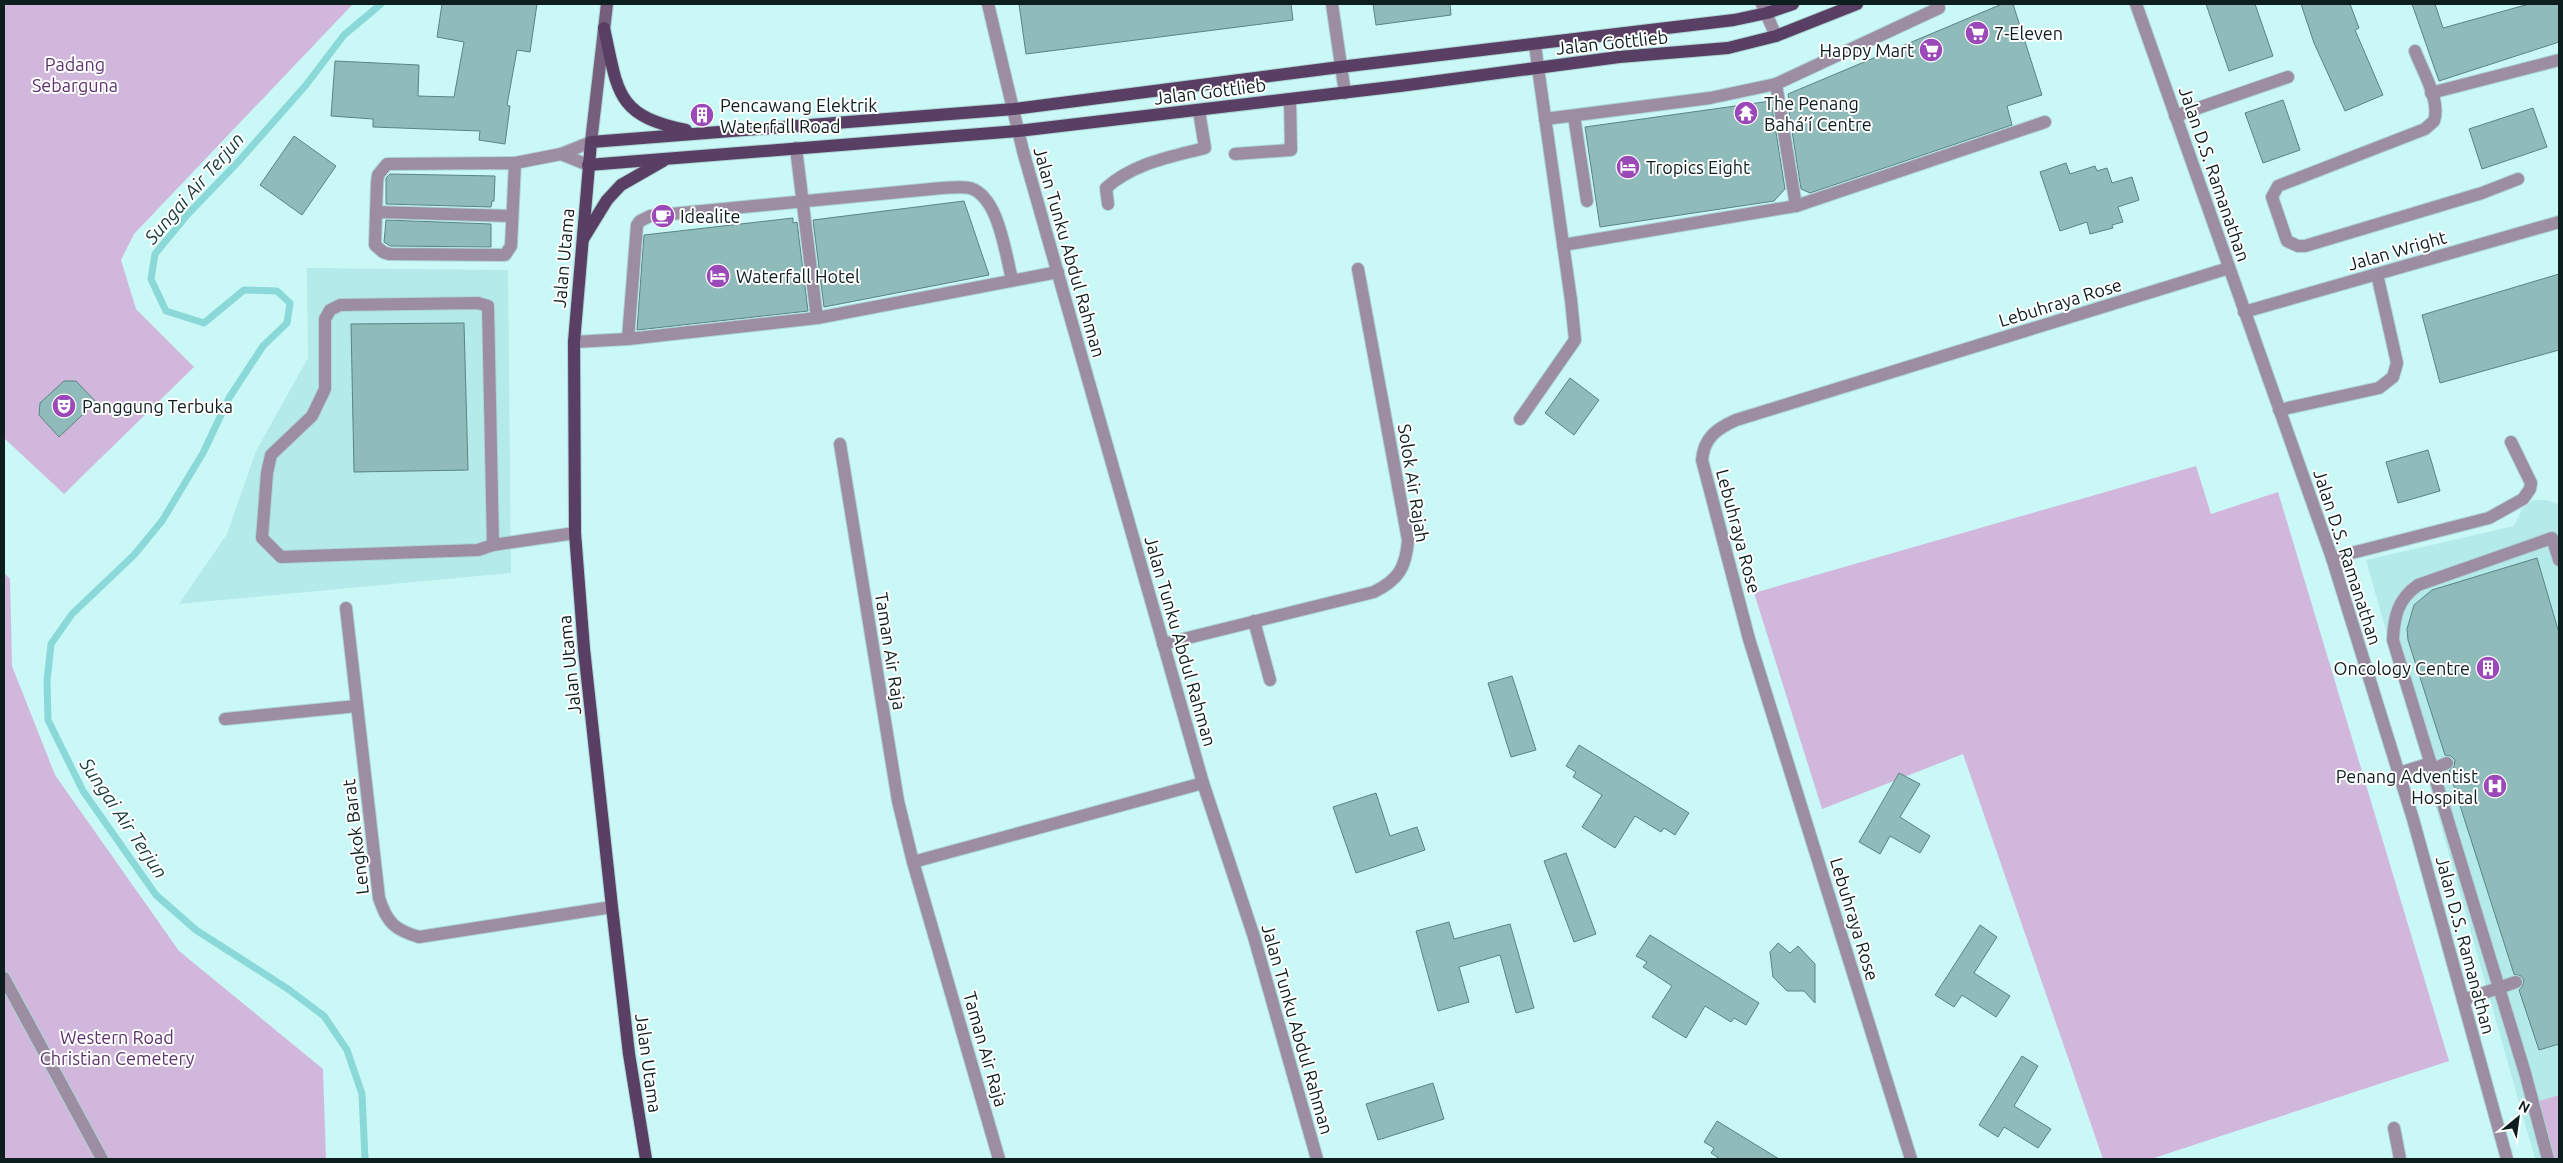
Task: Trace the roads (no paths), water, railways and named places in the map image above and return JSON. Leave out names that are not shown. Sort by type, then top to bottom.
[{"type":"main road","name":"Jalan Gottlieb","points":[[591,142],[1014,109],[1340,67],[1734,20],[1765,8],[1793,4]]},
{"type":"main road","name":"Jalan Gottlieb","points":[[588,165],[1018,131],[1199,111],[1619,57],[1728,48],[1776,36],[1857,4]]},
{"type":"main road","points":[[604,28],[614,75],[624,99],[630,107],[658,125],[701,133]]},
{"type":"main road","name":"Jalan Utama","points":[[591,142],[574,342],[575,533],[584,649],[612,907],[629,1054],[646,1159]]},
{"type":"main road","points":[[582,240],[608,200],[621,185],[668,159]]},
{"type":"street","points":[[515,162],[511,246],[505,254],[389,254],[383,252],[375,245],[378,175],[387,164],[515,162],[561,154],[591,142],[607,4]]},
{"type":"street","name":"Jalan Tunku Abdul Rahman","points":[[988,4],[1018,131],[1163,644],[1203,784],[1254,937],[1317,1159]]},
{"type":"street","points":[[1332,4],[1345,93]]},
{"type":"street","name":"Jalan D.S. Ramanathan","points":[[2136,4],[2332,558],[2399,773],[2507,1159]]},
{"type":"street","points":[[1545,120],[1710,98],[1776,84],[1942,5]]},
{"type":"street","points":[[1765,8],[1776,36]]},
{"type":"street","points":[[1520,419],[1575,340],[1535,44]]},
{"type":"street","points":[[2414,51],[2431,92],[2436,116],[2431,126],[2278,186],[2272,197],[2287,241],[2298,246],[2304,246],[2482,193],[2518,179]]},
{"type":"street","points":[[2431,92],[2559,60]]},
{"type":"street","points":[[2175,116],[2288,77]]},
{"type":"street","points":[[1776,84],[1796,206]]},
{"type":"street","points":[[1235,154],[1291,150],[1290,99]]},
{"type":"street","points":[[1108,204],[1106,188],[1122,174],[1162,159],[1205,148],[1199,111]]},
{"type":"street","points":[[1574,116],[1586,201]]},
{"type":"street","points":[[1563,245],[1796,206],[2045,122]]},
{"type":"street","points":[[796,148],[817,318]]},
{"type":"street","name":"Jalan Gottlieb","points":[[561,154],[588,165]]},
{"type":"street","points":[[628,339],[637,226],[640,221],[650,216],[803,201],[968,188],[983,194],[992,208],[1012,279]]},
{"type":"street","points":[[376,212],[512,216]]},
{"type":"street","name":"Jalan Wright","points":[[2244,312],[2559,222]]},
{"type":"street","name":"Lebuhraya Rose","points":[[1911,1159],[1750,639],[1702,460],[1703,448],[1709,437],[1720,428],[1736,420],[2229,268]]},
{"type":"street","name":"Solok Air Rajah","points":[[1163,644],[1254,620],[1374,592],[1391,583],[1401,570],[1407,556],[1408,540],[1358,269]]},
{"type":"street","points":[[574,342],[628,339],[817,318],[1012,279],[1058,272]]},
{"type":"street","points":[[2279,410],[2379,388],[2393,377],[2397,363],[2377,274]]},
{"type":"street","points":[[493,545],[488,306],[478,303],[340,305],[330,310],[325,318],[325,389],[312,416],[271,455],[267,473],[262,538],[282,557],[478,550],[493,545],[575,533]]},
{"type":"street","points":[[2332,558],[2489,518],[2523,499],[2530,489],[2531,483],[2511,442]]},
{"type":"street","name":"Taman Air Raja","points":[[840,444],[898,800],[913,862],[999,1159]]},
{"type":"street","points":[[2548,1159],[2499,988],[2393,640],[2394,623],[2398,608],[2406,594],[2418,585],[2556,537],[2559,560]]},
{"type":"street","name":"Lengkok Barat","points":[[346,608],[379,898],[384,914],[399,931],[420,937],[612,907]]},
{"type":"street","points":[[1254,620],[1270,680]]},
{"type":"street","points":[[225,719],[357,706]]},
{"type":"street","points":[[2399,773],[2433,769],[2447,763]]},
{"type":"street","points":[[913,862],[1203,784]]},
{"type":"street","points":[[4,978],[102,1159]]},
{"type":"street","points":[[2463,1000],[2516,982]]},
{"type":"street","points":[[2394,1128],[2400,1159]]},
{"type":"waterway","name":"Sungai Air Terjun","points":[[365,1159],[362,1094],[347,1050],[324,1016],[288,989],[196,930],[156,895],[83,791],[48,720],[47,681],[51,644],[72,614],[134,555],[162,521],[203,453],[229,398],[263,346],[287,323],[290,303],[277,291],[244,290],[204,323],[166,311],[151,279],[155,254],[188,214],[238,162],[306,85],[344,35],[381,4]]},
{"type":"place","name":"7-Eleven","points":[[1977,33]]},
{"type":"place","name":"Happy Mart","points":[[1931,50]]},
{"type":"place","name":"The Penang Bahá’í Centre","points":[[1746,113]]},
{"type":"place","name":"Pencawang Elektrik Waterfall Road","points":[[702,115]]},
{"type":"place","name":"Tropics Eight","points":[[1628,167]]},
{"type":"place","name":"Idealite","points":[[663,216]]},
{"type":"place","name":"Waterfall Hotel","points":[[718,276]]},
{"type":"place","name":"Panggung Terbuka","points":[[64,406]]},
{"type":"place","name":"Oncology Centre","points":[[2488,668]]},
{"type":"place","name":"Penang Adventist Hospital","points":[[2495,786]]},
{"type":"park label","name":"Padang Sebarguna","points":[[75,74]]},
{"type":"park label","name":"Western Road Christian Cemetery","points":[[117,1047]]}]
